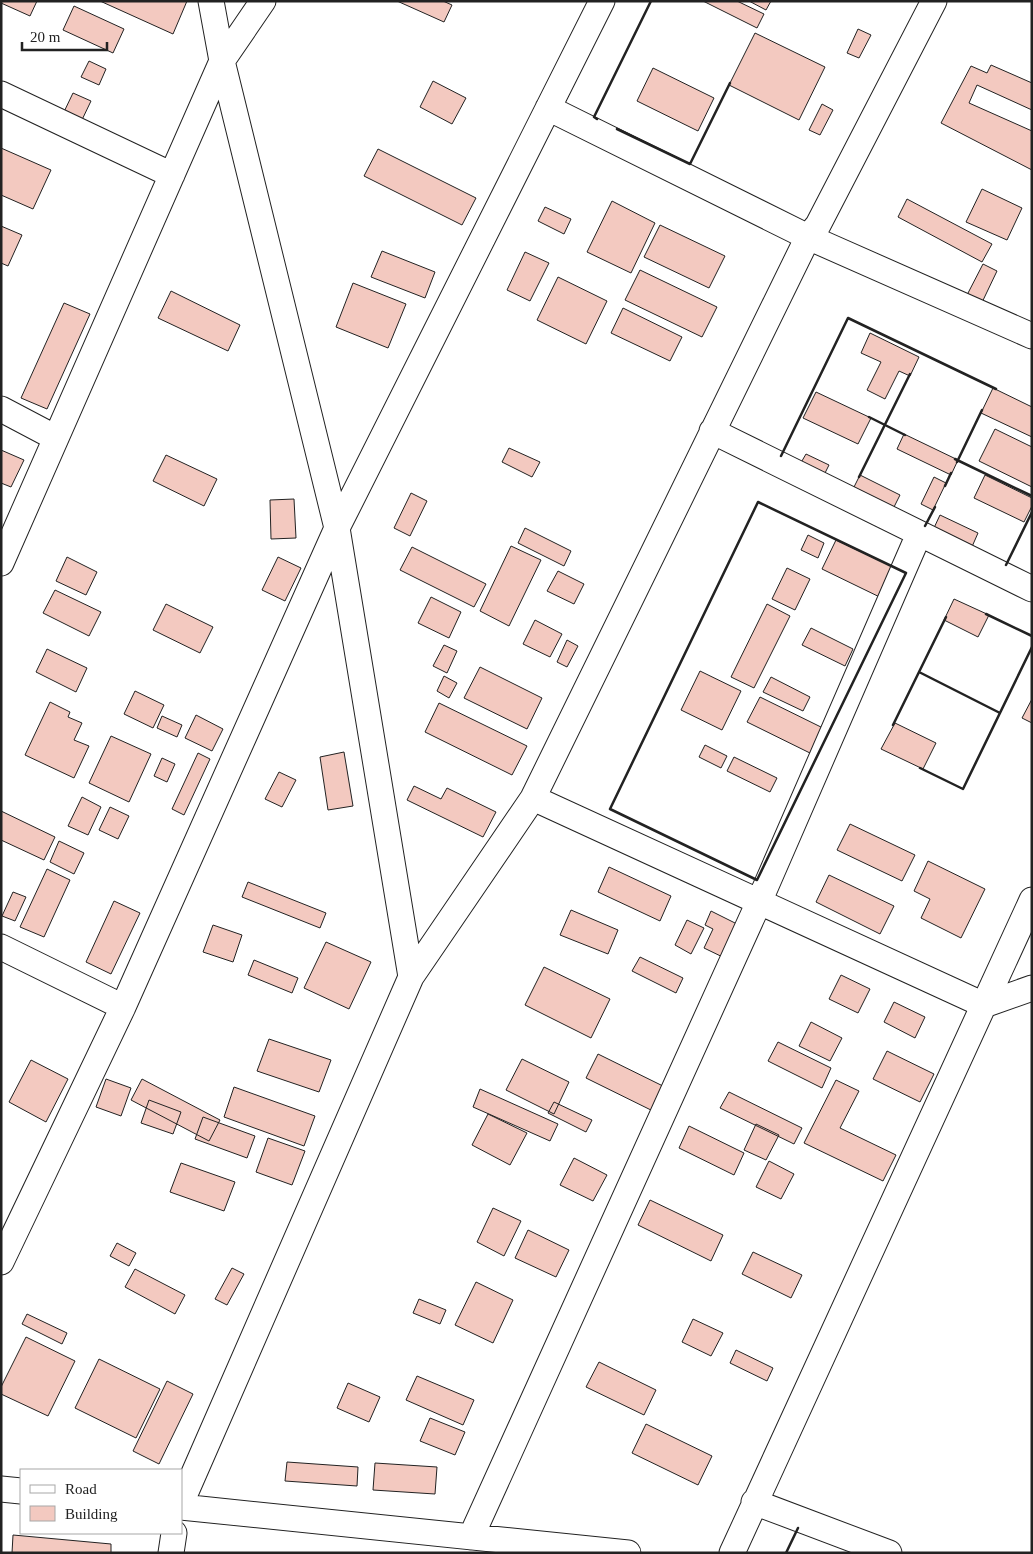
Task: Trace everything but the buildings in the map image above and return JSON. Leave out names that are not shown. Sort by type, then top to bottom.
[{"type":"street","points":[[211,1],[222,61],[337,528],[411,977]]},
{"type":"street","points":[[1,563],[222,61],[264,1]]},
{"type":"street","points":[[1,1262],[123,1007],[337,528],[602,1]]},
{"type":"street","points":[[182,1501],[411,977],[533,798],[808,237],[818,225],[934,1]]},
{"type":"street","points":[[1,94],[172,175]]},
{"type":"street","points":[[548,108],[808,237],[1032,336]]},
{"type":"street","points":[[1,409],[56,438]]},
{"type":"street","points":[[712,431],[1032,589]]},
{"type":"street","points":[[471,1537],[759,902],[919,534]]},
{"type":"street","points":[[533,798],[984,1006],[1032,988]]},
{"type":"street","points":[[732,1553],[1032,900]]},
{"type":"street","points":[[1,947],[123,1007]]},
{"type":"street","points":[[1,1489],[20,1491]]},
{"type":"street","points":[[754,1502],[889,1553]]},
{"type":"street","points":[[182,1507],[628,1553]]},
{"type":"street","points":[[171,1553],[174,1534]]},
{"type":"wall","points":[[597,119],[594,117],[651,1]]},
{"type":"wall","points":[[617,129],[690,164],[730,83]]},
{"type":"wall","points":[[781,456],[848,318],[996,389]]},
{"type":"wall","points":[[859,477],[910,374]]},
{"type":"wall","points":[[957,462],[982,410]]},
{"type":"wall","points":[[869,417],[905,435]]},
{"type":"wall","points":[[955,459],[1032,496]]},
{"type":"wall","points":[[945,486],[951,473]]},
{"type":"wall","points":[[758,502],[906,573],[757,880],[610,809],[758,502]]},
{"type":"wall","points":[[925,526],[935,507]]},
{"type":"wall","points":[[1006,565],[1032,512]]},
{"type":"wall","points":[[986,614],[1032,636]]},
{"type":"wall","points":[[893,725],[946,617]]},
{"type":"wall","points":[[920,768],[963,789],[1032,647]]},
{"type":"wall","points":[[919,672],[1000,713]]},
{"type":"wall","points":[[786,1553],[798,1528]]}]
